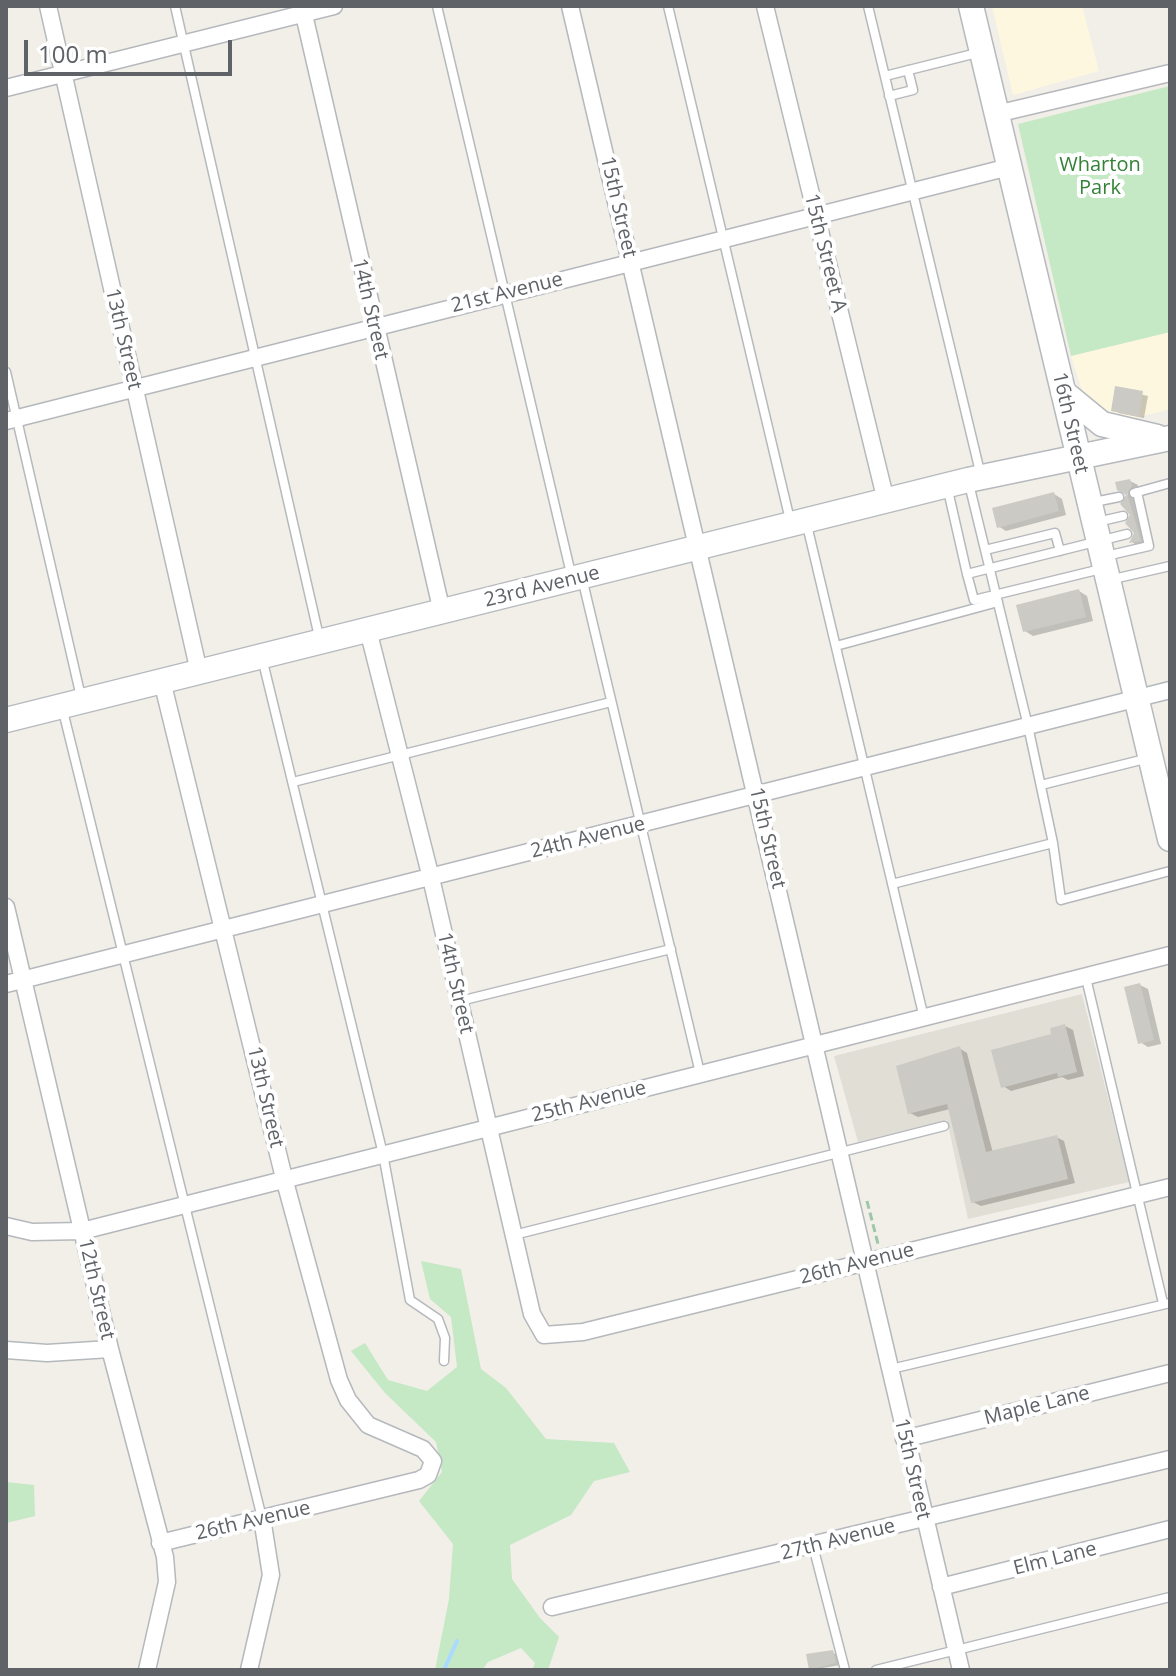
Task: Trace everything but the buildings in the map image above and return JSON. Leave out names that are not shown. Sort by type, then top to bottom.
[{"type":"street","name":"13th Street","points":[[48,6],[199,672]]},
{"type":"street","points":[[6,88],[303,10],[334,6]]},
{"type":"street","name":"15th Street","points":[[570,6],[757,795],[905,1444],[961,1670]]},
{"type":"street","name":"15th Street A","points":[[765,6],[886,501]]},
{"type":"street","name":"16th Street","points":[[971,6],[1136,698],[1167,810],[1170,839]]},
{"type":"street","name":"14th Street","points":[[303,10],[442,612]]},
{"type":"street","points":[[996,114],[1170,73]]},
{"type":"street","name":"21st Avenue","points":[[11,420],[1009,167]]},
{"type":"street","points":[[1063,391],[1102,424],[1169,443]]},
{"type":"street","name":"23rd Avenue","points":[[6,720],[965,481],[1078,456],[1169,443]]},
{"type":"street","name":"14th Street","points":[[368,630],[431,878],[532,1314],[544,1335]]},
{"type":"street","name":"13th Street","points":[[162,681],[320,1319],[348,1400],[368,1425],[423,1449],[433,1461],[433,1467]]},
{"type":"street","name":"24th Avenue","points":[[6,984],[1170,690]]},
{"type":"street","name":"12th Street","points":[[6,907],[110,1349],[160,1543],[167,1582],[147,1670]]},
{"type":"street","name":"25th Avenue","points":[[6,1226],[32,1232],[82,1231],[1170,955]]},
{"type":"street","name":"26th Avenue","points":[[544,1335],[583,1332],[1170,1187]]},
{"type":"street","points":[[6,1350],[47,1353],[110,1349]]},
{"type":"street","name":"Maple Lane","points":[[905,1444],[1170,1373]]},
{"type":"street","name":"Maple Lane","points":[[905,1444],[1170,1384]]},
{"type":"street","name":"27th Avenue","points":[[552,1607],[1170,1459]]},
{"type":"street","name":"26th Avenue","points":[[160,1543],[419,1480],[433,1467]]},
{"type":"street","points":[[249,1670],[271,1575],[262,1518]]},
{"type":"street","name":"Elm Lane","points":[[941,1587],[1170,1529]]},
{"type":"lane","points":[[175,6],[320,642]]},
{"type":"lane","points":[[437,6],[700,1073]]},
{"type":"lane","points":[[668,6],[722,239],[798,522],[836,646],[924,1018]]},
{"type":"lane","points":[[868,6],[912,192],[965,481],[1028,726],[1053,843],[1061,900],[1170,871]]},
{"type":"lane","points":[[885,76],[981,51]]},
{"type":"lane","points":[[889,96],[913,90],[908,70]]},
{"type":"lane","points":[[6,372],[11,420],[123,954],[262,1518]]},
{"type":"lane","points":[[965,481],[967,574],[974,600],[997,598]]},
{"type":"lane","points":[[967,574],[1060,551],[1100,545],[1149,546],[1135,493],[1170,483]]},
{"type":"lane","points":[[1100,545],[1119,497]]},
{"type":"lane","points":[[1100,545],[1123,516]]},
{"type":"lane","points":[[985,550],[1055,533],[1060,551]]},
{"type":"lane","points":[[836,646],[997,598],[1127,534]]},
{"type":"lane","points":[[1100,545],[1170,566]]},
{"type":"lane","points":[[261,657],[383,1154],[410,1300],[438,1319],[445,1338],[444,1361]]},
{"type":"lane","points":[[293,782],[611,702]]},
{"type":"lane","points":[[1041,785],[1151,758]]},
{"type":"lane","points":[[892,884],[1053,843]]},
{"type":"lane","points":[[459,1001],[671,949]]},
{"type":"lane","points":[[889,1369],[1166,1303],[1086,978]]},
{"type":"lane","points":[[514,1235],[944,1126]]},
{"type":"lane","points":[[813,1546],[845,1670]]},
{"type":"lane","points":[[876,1670],[1170,1597]]},
{"type":"shaded area","points":[[992,6],[1082,6],[1099,71],[1013,95]]},
{"type":"shaded area","points":[[1170,332],[1170,409],[1131,419],[1097,410],[1085,399],[1071,356]]},
{"type":"shaded area","points":[[1082,994],[1129,1182],[968,1219],[947,1120],[858,1142],[834,1056]]},
{"type":"green space","name":"Wharton Park","points":[[1170,86],[1170,332],[1071,356],[1018,124]]},
{"type":"green space","points":[[421,1261],[461,1269],[481,1369],[506,1388],[546,1439],[614,1443],[630,1472],[594,1481],[571,1515],[510,1545],[512,1579],[540,1618],[559,1637],[548,1670],[532,1670],[535,1663],[521,1648],[488,1662],[482,1670],[435,1670],[449,1599],[453,1544],[419,1501],[442,1472],[436,1442],[385,1393],[351,1351],[365,1343],[388,1380],[427,1391],[457,1367],[451,1317],[430,1299]]},
{"type":"green space","points":[[6,1482],[34,1485],[35,1516],[6,1523]]},
{"type":"waterway","points":[[444,1670],[457,1641]]}]
